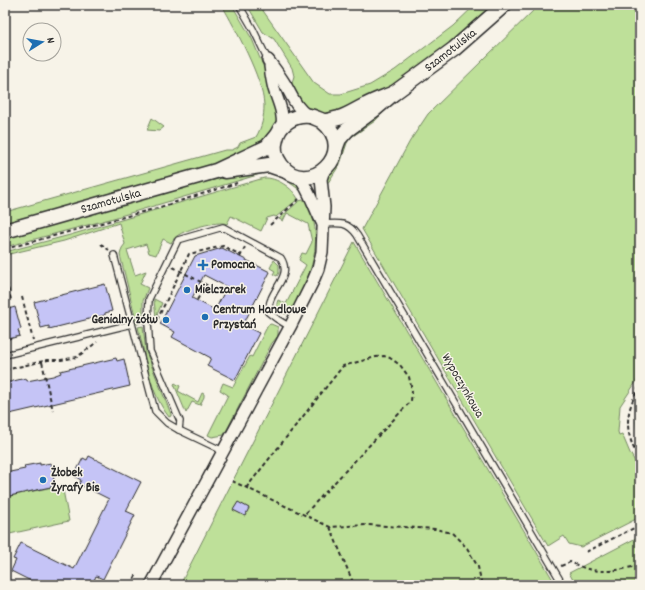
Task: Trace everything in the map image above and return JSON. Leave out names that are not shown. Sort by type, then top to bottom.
[{"type":"street","name":"Szamotulska","points":[[336,147],[339,139],[347,130],[454,49],[504,5]]},
{"type":"street","points":[[151,585],[304,300],[318,269],[322,252],[322,224],[324,207],[321,179],[324,170],[334,157],[336,147],[335,141],[330,129],[322,121],[301,112],[295,105],[285,85],[268,60]]},
{"type":"street","points":[[268,60],[274,90],[283,117],[274,148],[275,154],[280,164],[304,183],[310,194],[314,209],[322,224]]},
{"type":"street","name":"Szamotulska","points":[[322,121],[345,116],[394,93]]},
{"type":"street","points":[[279,131],[292,119],[300,116],[308,116]]},
{"type":"street","name":"Szamotulska","points":[[5,231],[216,171],[267,147],[279,131]]},
{"type":"street","name":"Szamotulska","points":[[216,171],[269,165],[293,174]]},
{"type":"street","points":[[293,174],[314,176],[324,170]]},
{"type":"lane","points":[[239,5],[254,29],[268,60]]},
{"type":"lane","name":"Wypoczynkowa","points":[[322,224],[345,224],[350,226],[358,235],[563,585]]},
{"type":"lane","points":[[179,430],[180,421],[150,351],[148,322],[149,299],[178,240],[222,227],[281,258],[285,265],[285,273],[270,300],[268,312],[277,320],[290,327]]},
{"type":"lane","points":[[114,255],[155,411],[167,423],[223,451]]},
{"type":"lane","points":[[5,355],[132,324]]},
{"type":"path","points":[[5,249],[157,208],[240,182]]},
{"type":"path","points":[[270,225],[300,197]]},
{"type":"path","points":[[148,322],[156,322],[190,254],[223,246],[241,255]]},
{"type":"path","points":[[166,264],[221,293],[224,286]]},
{"type":"path","points":[[5,275],[11,300]]},
{"type":"path","points":[[197,300],[206,285]]},
{"type":"path","points":[[169,295],[174,297]]},
{"type":"path","points":[[22,297],[35,347]]},
{"type":"path","points":[[5,370],[42,362],[77,357],[105,336],[108,329]]},
{"type":"path","points":[[246,488],[343,366],[376,357],[384,356],[390,358],[400,365],[409,377],[412,391],[411,401],[304,515]]},
{"type":"path","points":[[42,362],[53,411]]},
{"type":"path","points":[[640,386],[633,398],[629,409],[628,418],[631,439],[635,452],[640,460]]},
{"type":"path","points":[[232,481],[330,527],[368,525],[436,529],[452,533],[467,548],[478,567],[482,585]]},
{"type":"path","points":[[586,552],[640,525]]},
{"type":"path","points":[[330,527],[354,585]]},
{"type":"path","points":[[570,562],[591,570],[608,571],[640,565]]},
{"type":"path","points":[[131,585],[137,574]]},
{"type":"green space","points":[[222,5],[232,5],[252,39],[264,68],[278,110],[278,121],[268,138],[253,150],[196,170],[5,224],[5,212],[225,150],[232,150],[238,147],[240,143],[256,137],[263,118],[264,105],[259,82],[248,54]]},
{"type":"green space","points":[[247,5],[259,5],[314,83],[330,94],[341,94],[370,85],[395,70],[453,26],[475,5],[490,5],[486,12],[469,27],[397,83],[341,113],[326,115],[310,111],[302,105],[291,86],[294,76],[292,68],[274,39],[263,32]]},
{"type":"green space","points":[[539,5],[640,5],[640,376],[620,406],[618,432],[619,435],[622,434],[630,453],[640,470],[640,517],[581,547],[569,544],[564,536],[548,546],[362,229],[410,141],[428,114]]},
{"type":"green space","points":[[389,106],[375,121],[350,138],[340,164],[326,186],[328,176],[343,141]]},
{"type":"green space","points":[[152,118],[164,127],[159,131],[147,130]]},
{"type":"green space","points":[[264,169],[296,181],[303,192],[280,177],[270,173],[264,173],[110,219],[5,247],[5,238],[200,183]]},
{"type":"green space","points":[[264,178],[274,179],[284,184],[296,195],[298,199],[276,217],[274,216],[267,218],[261,231],[231,216],[227,224],[217,223],[194,228],[181,233],[174,238],[171,243],[163,239],[156,255],[149,253],[146,244],[127,250],[135,275],[146,271],[140,284],[148,288],[143,301],[143,322],[137,324],[120,255],[125,244],[119,223],[64,241],[5,255],[5,252],[70,235]]},
{"type":"green space","points":[[307,199],[315,232],[315,251],[311,269],[304,287],[293,309],[286,314],[278,309],[278,300],[286,304],[306,265],[299,260],[302,253],[306,254],[312,242],[308,224],[287,213],[283,221],[279,219],[299,201]]},
{"type":"green space","points":[[354,242],[556,585],[180,585]]},
{"type":"green space","points":[[274,260],[279,265],[279,273],[277,276],[273,274],[275,271],[270,268]]},
{"type":"green space","points":[[154,299],[162,303],[156,317],[154,301]]},
{"type":"green space","points":[[271,324],[278,327],[278,336],[272,343],[224,435],[212,437],[208,435],[228,395],[220,390],[223,383],[233,387],[250,356],[252,357],[268,325]]},
{"type":"green space","points":[[143,326],[146,352],[171,414],[169,417],[157,397],[149,374],[138,327]]},
{"type":"green space","points":[[175,383],[180,386],[178,391],[198,402],[202,393],[204,394],[200,405],[192,402],[186,413],[174,384]]},
{"type":"green space","points":[[640,409],[640,435],[636,422]]},
{"type":"green space","points":[[62,485],[69,521],[5,535],[5,497]]},
{"type":"green space","points":[[640,536],[640,585],[576,585],[569,573]]},
{"type":"building","name":"Centrum Handlowe Przystań","points":[[222,248],[270,272],[243,325],[259,333],[235,380],[207,366],[211,358],[172,337],[175,332],[160,324],[195,256]],"holes":[[[204,275],[227,287],[215,310],[192,298]]]},
{"type":"building","points":[[105,284],[112,311],[105,313],[105,315],[49,329],[49,326],[41,328],[34,302]]},
{"type":"building","points":[[15,307],[21,329],[18,330],[20,336],[5,340],[5,310]]},
{"type":"building","points":[[116,358],[117,361],[124,359],[130,386],[5,415],[5,383],[26,378],[27,381],[53,376],[61,373],[60,371]]},
{"type":"building","points":[[89,456],[141,482],[126,511],[135,515],[103,579],[96,576],[92,585],[39,585],[11,571],[16,560],[13,559],[21,543],[74,569],[109,499],[79,484],[81,480],[74,476],[83,458],[87,460]]},
{"type":"building","points":[[40,463],[40,465],[51,463],[55,486],[5,497],[5,473],[25,469],[24,466]]},
{"type":"building","points":[[238,502],[249,508],[245,516],[233,510]]},
{"type":"place","name":"Pomocna","points":[[203,265]]},
{"type":"place","name":"Mielczarek","points":[[187,290]]},
{"type":"place","name":"Centrum Handlowe Przystań","points":[[205,317]]},
{"type":"place","name":"Genialny żółw","points":[[166,320]]},
{"type":"place","name":"Żłobek Żyrafy Bis","points":[[43,480]]}]
